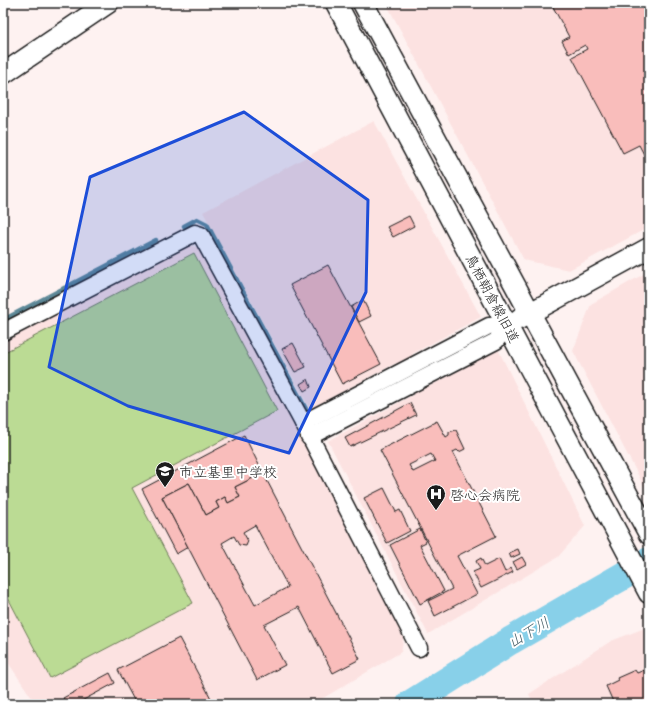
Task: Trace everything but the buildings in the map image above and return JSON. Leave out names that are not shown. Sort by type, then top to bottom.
[{"type":"street","points":[[3,74],[108,3]]},
{"type":"street","name":"鳥栖朝倉線旧道","points":[[336,3],[649,592]]},
{"type":"street","name":"鳥栖朝倉線旧道","points":[[363,3],[531,312],[646,528]]},
{"type":"street","points":[[3,332],[195,233],[201,235],[306,430],[419,648]]},
{"type":"street","points":[[306,430],[489,326],[508,325],[649,248]]},
{"type":"highlighted area","points":[[244,112],[368,200],[366,292],[289,453],[128,406],[49,367],[90,177]]},
{"type":"shaded area","points":[[386,3],[649,3],[649,227],[569,270],[524,260]]},
{"type":"shaded area","points":[[374,121],[481,317],[412,354],[430,386],[498,349],[585,526],[558,557],[428,634],[328,441],[413,395],[396,363],[310,409],[203,212]]},
{"type":"shaded area","name":"市立基里中学校","points":[[188,245],[201,248],[404,635],[401,652],[313,704],[36,704],[3,655],[3,341]]},
{"type":"shaded area","points":[[649,271],[649,490],[646,490],[573,351],[591,304]]},
{"type":"shaded area","points":[[645,628],[649,643],[649,704],[534,704],[529,694],[611,641]]},
{"type":"green space","points":[[194,253],[277,411],[132,488],[193,603],[50,678],[7,596],[3,598],[3,353]]},
{"type":"waterway","points":[[184,226],[197,219],[207,224],[306,409]]},
{"type":"waterway","points":[[3,320],[156,240]]},
{"type":"waterway","name":"山下川","points":[[410,704],[510,641],[649,561]]},
{"type":"place","name":"市立基里中学校","points":[[165,488]]},
{"type":"place","name":"啓心会病院","points":[[436,511]]}]
